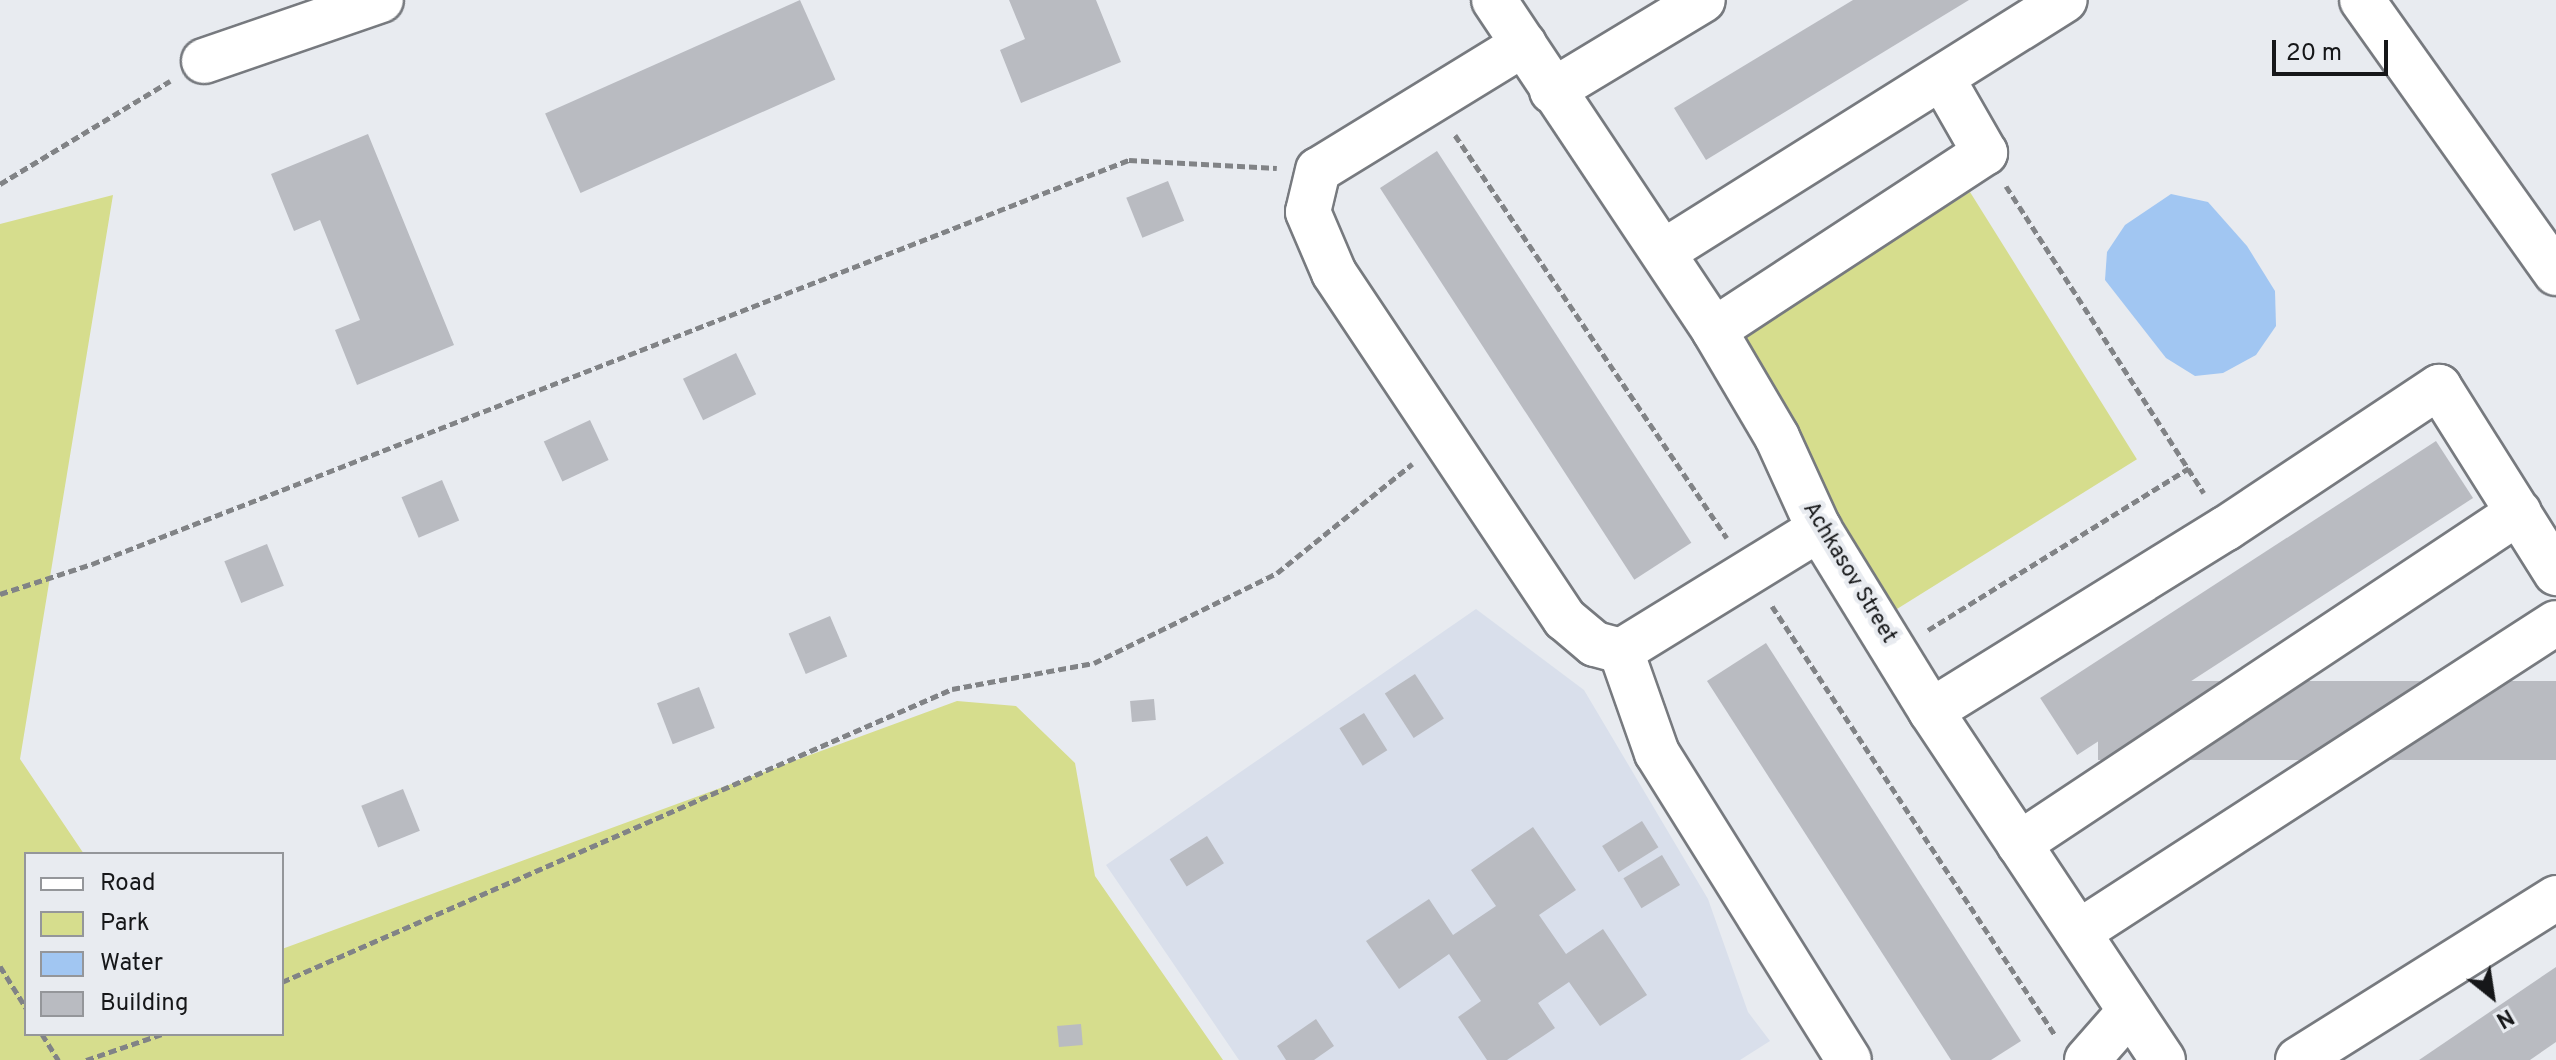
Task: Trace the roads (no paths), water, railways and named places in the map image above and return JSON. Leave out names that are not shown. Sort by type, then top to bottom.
[{"type":"street","points":[[204,61],[381,0]]},
{"type":"street","name":"Achkasov Street","points":[[1494,0],[1714,330],[1777,437],[1819,529],[1931,711],[2163,1060]]},
{"type":"street","points":[[1552,91],[1703,0]]},
{"type":"street","points":[[1663,252],[2065,0]]},
{"type":"street","points":[[2362,0],[2556,273]]},
{"type":"street","points":[[1524,44],[1318,170],[1308,212],[1318,242],[1565,619],[1595,644],[1621,651],[1819,529]]},
{"type":"street","points":[[1714,330],[1985,153],[1942,78]]},
{"type":"street","points":[[1931,711],[2225,529],[2439,387],[2556,573]]},
{"type":"street","points":[[2019,844],[2519,512]]},
{"type":"street","points":[[2079,932],[2556,623]]},
{"type":"street","points":[[1621,651],[1657,753],[1849,1060]]},
{"type":"street","points":[[2298,1060],[2556,898]]},
{"type":"street","points":[[2087,1060],[2130,1011]]},
{"type":"water","points":[[2171,194],[2208,202],[2247,246],[2275,291],[2276,326],[2256,355],[2223,373],[2195,376],[2166,358],[2105,280],[2107,252],[2125,225]]}]
